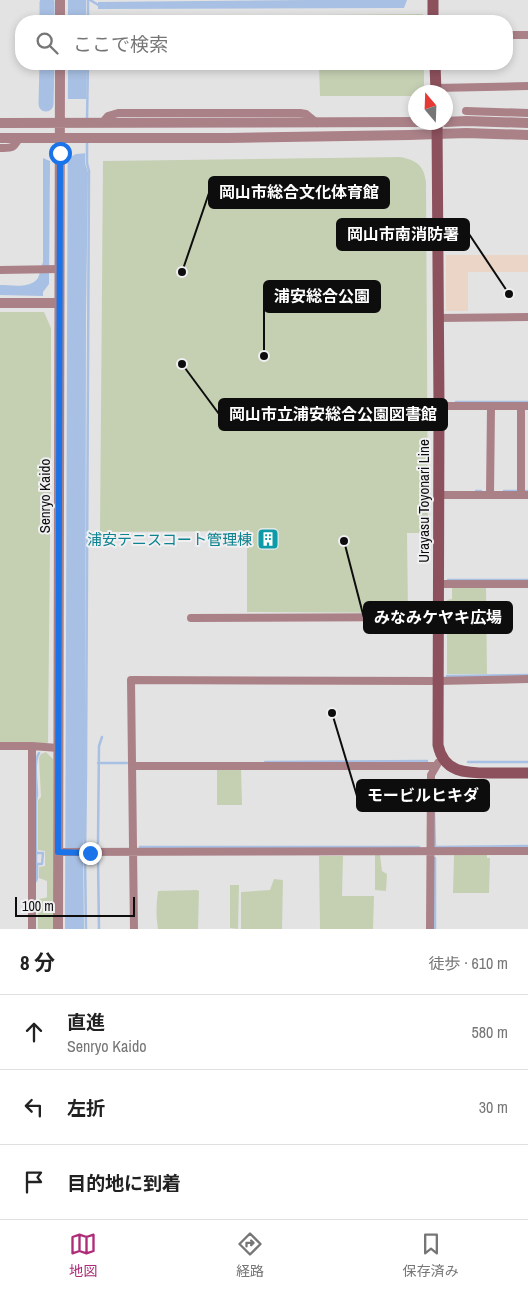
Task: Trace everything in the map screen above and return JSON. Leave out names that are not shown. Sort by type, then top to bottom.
[{"type":"main road","points":[[433,0],[433,15]]},
{"type":"main road","points":[[435,70],[436,85]]},
{"type":"main road","name":"Urayasu Toyonari Line","points":[[437,130],[439,406],[437,680],[440,762]]},
{"type":"main road","points":[[440,762],[458,771],[469,773],[528,773]]},
{"type":"street","points":[[60,0],[60,15]]},
{"type":"street","points":[[513,35],[528,35]]},
{"type":"street","name":"Senryo Kaido","points":[[58,929],[61,852],[58,748],[59,303],[55,270],[63,138],[60,70]]},
{"type":"street","points":[[453,89],[528,86]]},
{"type":"street","points":[[466,111],[528,123]]},
{"type":"street","points":[[453,121],[528,113]]},
{"type":"street","points":[[0,123],[408,122]]},
{"type":"street","points":[[0,138],[228,138],[408,129]]},
{"type":"street","points":[[449,130],[466,133],[528,135]]},
{"type":"street","points":[[0,148],[12,148],[19,138]]},
{"type":"street","points":[[0,270],[55,270]]},
{"type":"street","points":[[0,303],[59,303]]},
{"type":"street","points":[[438,318],[528,317]]},
{"type":"street","points":[[438,495],[525,495],[525,406],[439,406]]},
{"type":"street","points":[[490,495],[491,406]]},
{"type":"street","points":[[438,584],[528,584]]},
{"type":"street","points":[[191,618],[438,617]]},
{"type":"street","points":[[134,929],[131,680],[528,679]]},
{"type":"street","points":[[0,746],[58,748]]},
{"type":"street","points":[[32,746],[32,929]]},
{"type":"street","points":[[133,766],[440,762]]},
{"type":"street","points":[[430,929],[431,775],[440,762]]},
{"type":"street","points":[[61,852],[528,851]]},
{"type":"shaded area","points":[[446,255],[528,255],[528,272],[468,272],[468,311],[446,311]]},
{"type":"green space","points":[[423,14],[423,15],[319,15]]},
{"type":"green space","points":[[319,70],[424,70],[424,85],[408,85],[408,96],[320,96]]},
{"type":"green space","points":[[400,157],[418,164],[423,171],[426,182],[428,533],[407,533],[408,613],[247,612],[247,531],[100,532],[103,161]]},
{"type":"green space","points":[[0,312],[44,312],[51,328],[48,743],[0,743]]},
{"type":"green space","points":[[452,587],[486,587],[487,674],[447,674],[447,600],[452,599]]},
{"type":"green space","points":[[46,752],[53,759],[53,929],[38,929],[38,899],[47,897],[47,881],[39,878],[39,867],[45,866],[45,851],[38,850],[38,800],[41,797],[39,758],[41,754]]},
{"type":"green space","points":[[217,768],[241,768],[242,805],[217,805]]},
{"type":"green space","points":[[487,854],[487,858],[490,858],[489,893],[453,893],[454,855]]},
{"type":"green space","points":[[375,855],[380,855],[382,871],[387,874],[386,891],[375,890]]},
{"type":"green space","points":[[319,856],[343,856],[342,896],[374,896],[373,929],[320,929]]},
{"type":"green space","points":[[274,879],[283,880],[282,929],[241,929],[241,892],[270,890]]},
{"type":"green space","points":[[230,885],[239,885],[238,929],[230,928]]},
{"type":"green space","points":[[158,891],[199,891],[198,929],[158,929],[156,910]]},
{"type":"water","points":[[68,0],[86,0],[86,15],[68,15]]},
{"type":"water","points":[[407,0],[404,8],[98,9],[98,2]]},
{"type":"water","points":[[68,70],[87,70],[85,163],[88,172],[84,929],[65,929]]},
{"type":"water","points":[[43,158],[50,161],[49,284],[43,292],[43,296],[0,295],[0,285],[26,285],[38,278],[43,262]]},
{"type":"pier","points":[[66,99],[89,99],[88,153],[76,154],[66,159]]},
{"type":"waterway","points":[[88,0],[88,15]]},
{"type":"waterway","points":[[90,0],[100,6]]},
{"type":"waterway","points":[[47,3],[47,15]]},
{"type":"waterway","points":[[46,104],[47,70]]},
{"type":"waterway","points":[[87,120],[88,70]]},
{"type":"waterway","points":[[86,929],[89,171],[87,140]]},
{"type":"waterway","points":[[456,402],[528,402]]},
{"type":"waterway","points":[[476,491],[481,491]]},
{"type":"waterway","points":[[504,491],[517,491]]},
{"type":"waterway","points":[[448,580],[528,580]]},
{"type":"waterway","points":[[447,676],[528,675]]},
{"type":"waterway","points":[[98,843],[99,746],[102,737]]},
{"type":"waterway","points":[[36,881],[36,767],[39,753]]},
{"type":"waterway","points":[[265,762],[427,761]]},
{"type":"waterway","points":[[468,762],[528,762]]},
{"type":"waterway","points":[[98,763],[127,763]]},
{"type":"waterway","points":[[434,812],[435,847],[528,846]]},
{"type":"waterway","points":[[140,847],[419,847]]},
{"type":"waterway","points":[[36,853],[43,853],[42,864],[37,864]]},
{"type":"waterway","points":[[98,858],[99,929]]},
{"type":"waterway","points":[[435,858],[435,929]]},
{"type":"place","name":"岡山市総合文化体育館","points":[[182,272]]},
{"type":"place","name":"岡山市南消防署","points":[[509,294]]},
{"type":"place","name":"浦安総合公園","points":[[264,356]]},
{"type":"place","name":"岡山市立浦安総合公園図書館","points":[[182,364]]},
{"type":"place","name":"浦安テニスコート管理棟","points":[[268,539]]},
{"type":"place","name":"みなみケヤキ広場","points":[[344,541]]},
{"type":"place","name":"モービルヒキダ","points":[[332,713]]},
{"type":"route","points":[[60,153],[58,852],[90,853]]}]
